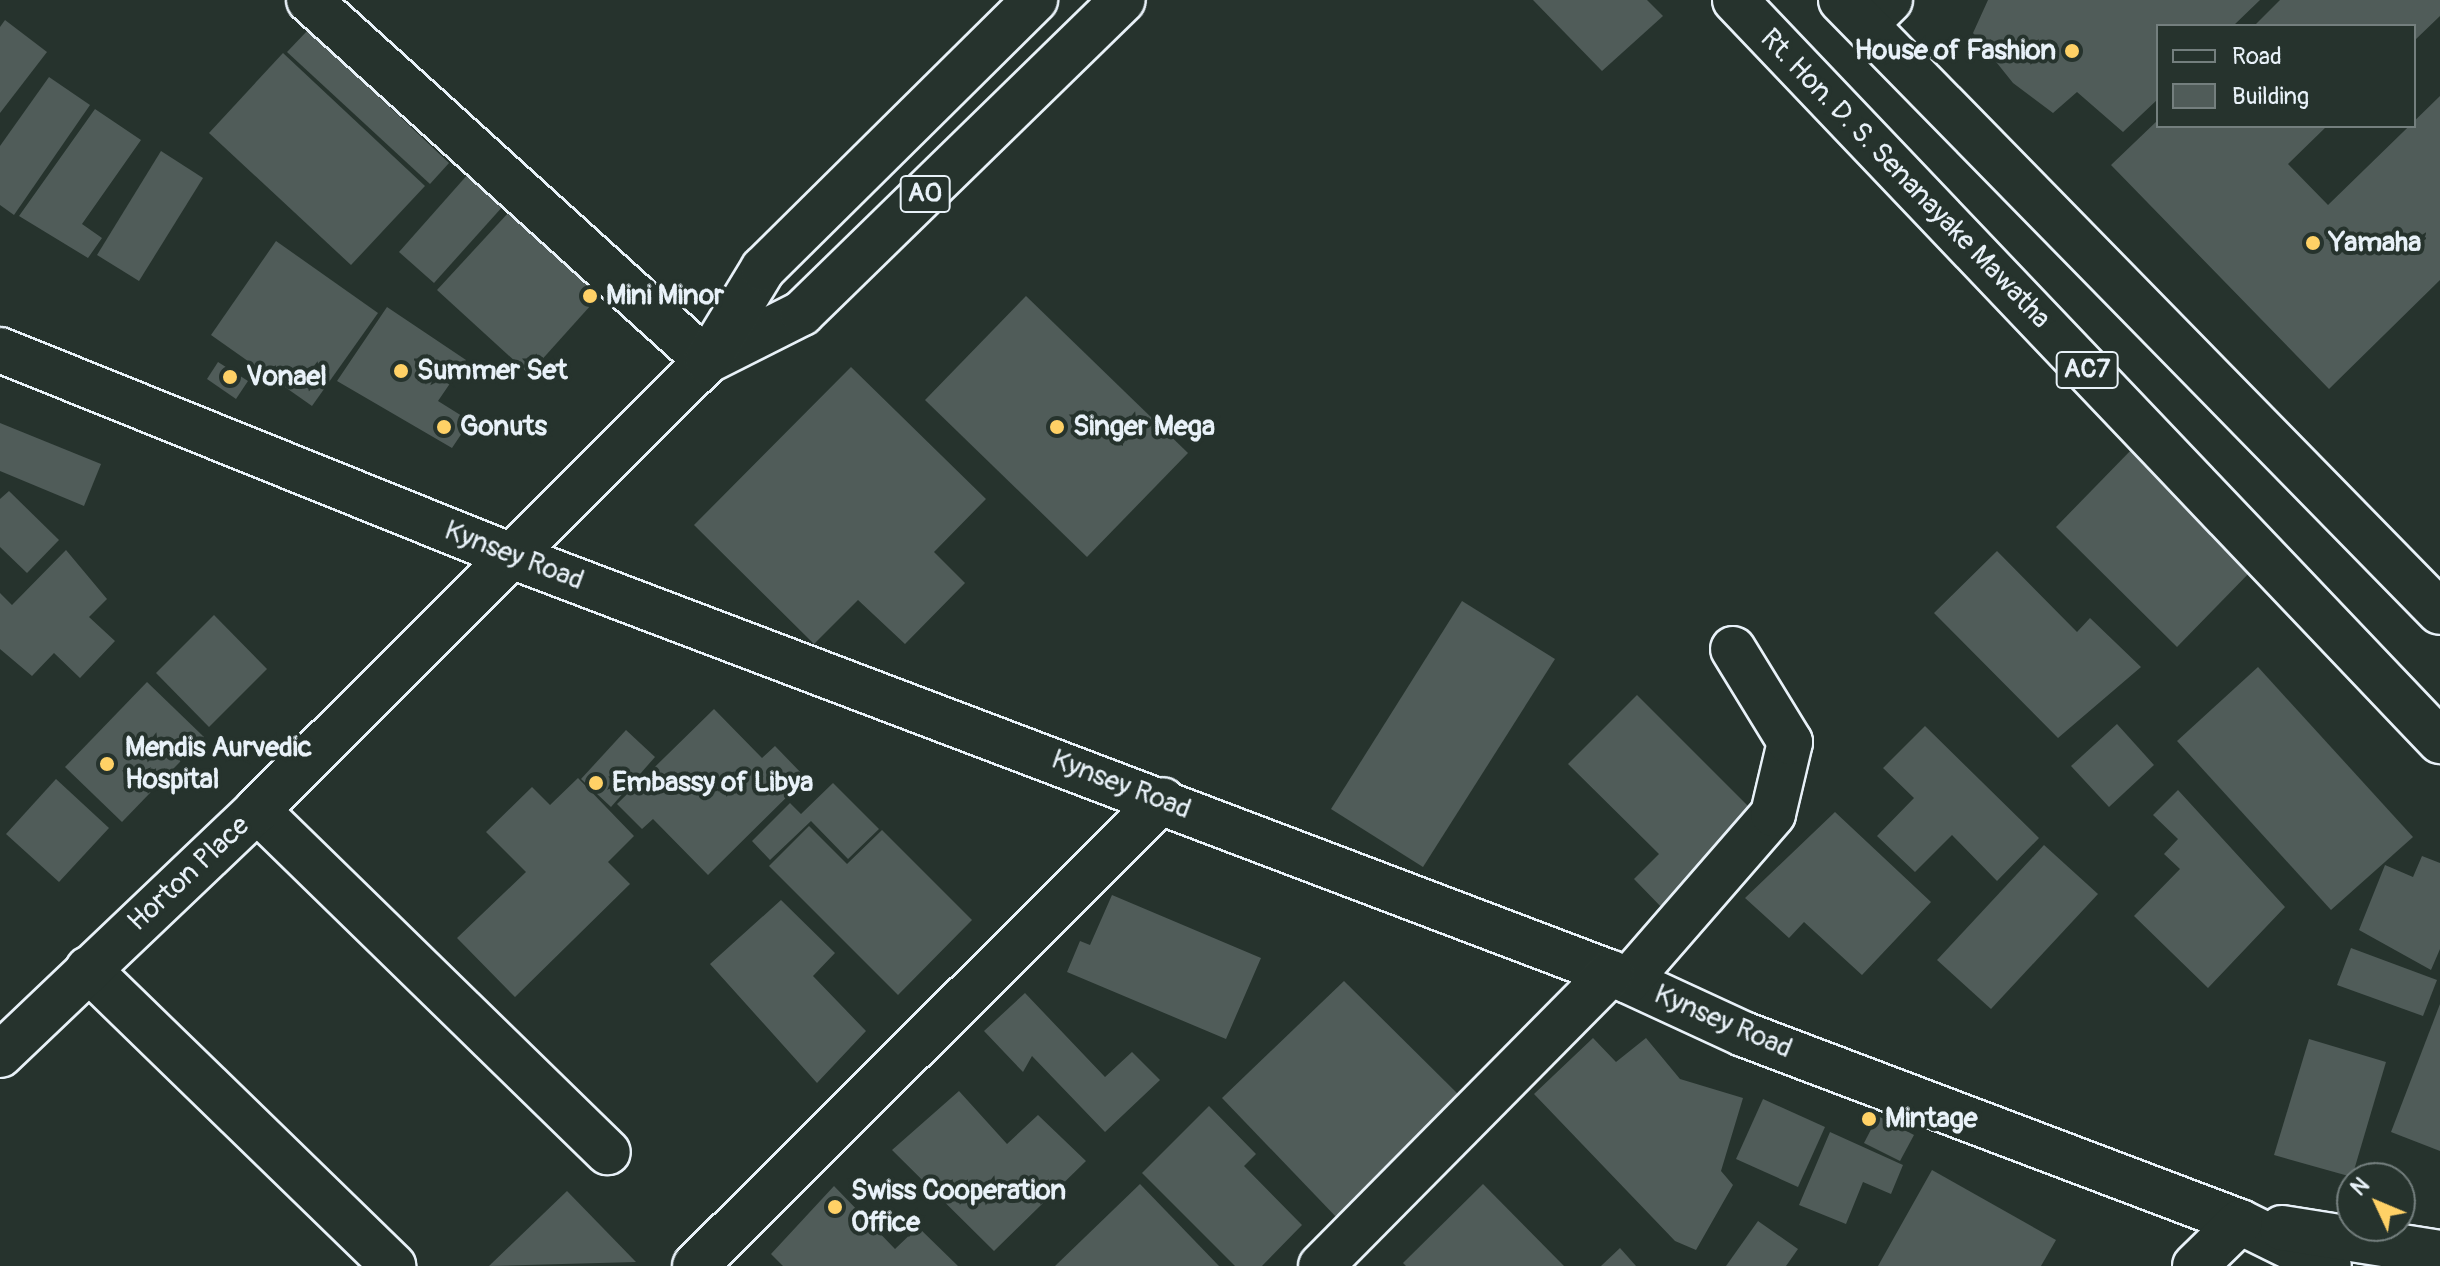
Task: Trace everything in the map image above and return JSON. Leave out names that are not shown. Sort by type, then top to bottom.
[{"type":"main road","points":[[309,0],[707,361]]},
{"type":"main road","name":"A0","points":[[514,557],[707,361],[763,269],[1035,0]]},
{"type":"main road","name":"A0","points":[[707,361],[802,313],[1123,0]]},
{"type":"main road","name":"Rt. Hon. D. S. Senanayake Mawatha","points":[[1735,0],[2440,741]]},
{"type":"main road","points":[[1865,8],[2440,612]]},
{"type":"main road","name":"Kynsey Road","points":[[0,350],[514,557],[1163,800],[1619,977],[1743,1034],[2240,1222],[2329,1266]]},
{"type":"main road","name":"Horton Place","points":[[0,1055],[257,810],[514,557]]},
{"type":"main road","points":[[1321,1266],[1619,977],[1773,814],[1790,742],[1733,649]]},
{"type":"main road","points":[[695,1266],[1163,800]]},
{"type":"main road","points":[[257,810],[608,1152]]},
{"type":"main road","points":[[88,969],[393,1266]]},
{"type":"main road","points":[[2195,1266],[2240,1222],[2314,1266]]},
{"type":"main road","name":"Kynsey Road","points":[[2240,1222],[2440,1253]]},
{"type":"building","points":[[1533,0],[1647,0],[1663,16],[1602,71]]},
{"type":"building","name":"House of Fashion","points":[[1988,0],[2260,0],[2235,24],[2156,24],[2156,101],[2123,132],[2077,92],[2053,113],[2013,83],[1973,33]]},
{"type":"building","points":[[2280,0],[2440,0],[2440,16],[2416,39],[2416,24],[2256,24]]},
{"type":"building","points":[[5,20],[47,52],[0,113],[0,27]]},
{"type":"building","points":[[308,30],[449,163],[430,184],[287,52]]},
{"type":"building","points":[[283,53],[425,186],[351,265],[209,133]]},
{"type":"building","points":[[49,77],[90,105],[14,215],[0,205],[0,146]]},
{"type":"building","name":"Yamaha","points":[[2440,96],[2440,280],[2329,389],[2111,165],[2156,122],[2156,128],[2325,128],[2288,164],[2328,205],[2407,128],[2416,128],[2416,119]]},
{"type":"building","points":[[95,109],[141,140],[82,224],[102,238],[88,258],[19,216]]},
{"type":"building","points":[[161,151],[203,178],[139,281],[97,255]]},
{"type":"building","points":[[469,173],[504,205],[434,283],[399,252]]},
{"type":"building","points":[[509,212],[600,295],[529,374],[437,290]]},
{"type":"building","points":[[276,241],[378,313],[312,406],[211,335]]},
{"type":"building","name":"Singer Mega","points":[[1026,296],[1188,453],[1087,557],[925,400]]},
{"type":"building","name":"Summer Set","points":[[387,307],[466,360],[438,401],[470,421],[452,448],[337,381]]},
{"type":"building","points":[[218,362],[248,381],[236,399],[207,379]]},
{"type":"building","points":[[851,367],[986,499],[934,552],[965,583],[905,644],[858,600],[814,644],[694,525]]},
{"type":"building","points":[[0,423],[101,464],[84,506],[0,471]]},
{"type":"building","points":[[2133,448],[2254,568],[2177,647],[2056,527]]},
{"type":"building","points":[[9,491],[59,540],[27,573],[0,547],[0,499]]},
{"type":"building","points":[[66,550],[107,599],[89,617],[115,641],[80,678],[54,653],[32,676],[0,649],[0,593],[12,605]]},
{"type":"building","points":[[1997,551],[2077,632],[2090,618],[2141,667],[2058,738],[1934,613]]},
{"type":"building","points":[[1462,601],[1555,659],[1423,867],[1331,809]]},
{"type":"building","points":[[214,615],[267,669],[209,727],[156,673]]},
{"type":"building","points":[[2258,667],[2413,837],[2331,910],[2177,741]]},
{"type":"building","points":[[147,682],[204,737],[122,822],[65,767]]},
{"type":"building","points":[[1637,695],[1761,819],[1667,913],[1634,879],[1659,854],[1568,764]]},
{"type":"building","points":[[714,709],[762,758],[775,746],[806,778],[708,875],[653,819],[642,829],[617,804]]},
{"type":"building","points":[[2117,724],[2154,765],[2109,807],[2071,766]]},
{"type":"building","points":[[1925,726],[2039,838],[1997,881],[1952,835],[1915,872],[1877,836],[1914,798],[1883,768]]},
{"type":"building","points":[[626,730],[655,757],[611,807],[581,779]]},
{"type":"building","points":[[578,778],[634,836],[608,862],[630,884],[515,997],[457,938],[526,872],[486,832],[532,787],[550,805]]},
{"type":"building","points":[[56,779],[109,828],[59,882],[6,834]]},
{"type":"building","points":[[833,783],[879,829],[848,859],[811,821],[770,860],[752,841],[790,803],[801,814]]},
{"type":"building","points":[[2178,790],[2285,907],[2208,988],[2134,916],[2180,869],[2164,854],[2178,839],[2153,815]]},
{"type":"building","points":[[1835,812],[1931,902],[1862,975],[1804,922],[1789,938],[1745,898]]},
{"type":"building","points":[[809,826],[847,864],[882,830],[972,920],[898,995],[769,866]]},
{"type":"building","points":[[2044,845],[2098,894],[1991,1009],[1937,960]]},
{"type":"building","points":[[2422,856],[2440,863],[2440,949],[2431,970],[2359,930],[2385,865],[2413,877]]},
{"type":"building","points":[[1112,895],[1261,958],[1226,1039],[1067,972],[1080,941],[1090,945]]},
{"type":"building","points":[[781,900],[835,953],[813,976],[866,1031],[817,1083],[710,964]]},
{"type":"building","points":[[2351,948],[2437,980],[2423,1016],[2337,985]]},
{"type":"building","points":[[1344,981],[1464,1100],[1339,1220],[1222,1098]]},
{"type":"building","points":[[1025,993],[1105,1077],[1132,1052],[1160,1080],[1105,1132],[1032,1056],[1023,1072],[984,1031]]},
{"type":"building","points":[[2440,1004],[2440,1151],[2391,1132]]},
{"type":"building","points":[[1593,1038],[1616,1062],[1646,1038],[1680,1079],[1743,1098],[1721,1171],[1733,1185],[1696,1250],[1675,1241],[1534,1094]]},
{"type":"building","points":[[2309,1039],[2386,1062],[2356,1162],[2336,1162],[2336,1172],[2274,1155]]},
{"type":"building","points":[[959,1091],[1007,1144],[1038,1115],[1086,1161],[994,1251],[892,1150]]},
{"type":"building","points":[[1763,1099],[1825,1127],[1798,1187],[1736,1159]]},
{"type":"building","points":[[1209,1106],[1256,1154],[1244,1166],[1302,1225],[1262,1266],[1235,1266],[1142,1173]]},
{"type":"building","points":[[1878,1116],[1914,1135],[1900,1161],[1864,1143]]},
{"type":"building","points":[[1830,1132],[1903,1165],[1891,1194],[1863,1182],[1846,1224],[1799,1205]]},
{"type":"building","points":[[1932,1170],[2056,1240],[2041,1266],[1878,1266]]},
{"type":"building","points":[[1140,1184],[1219,1266],[1055,1266]]},
{"type":"building","points":[[1483,1184],[1564,1266],[1406,1266],[1403,1263]]},
{"type":"building","name":"Swiss Cooperation Office","points":[[834,1186],[895,1249],[918,1227],[958,1266],[783,1266],[771,1254]]},
{"type":"building","points":[[567,1191],[636,1262],[489,1266]]},
{"type":"building","points":[[1758,1221],[1798,1249],[1786,1266],[1726,1266]]},
{"type":"building","points":[[1620,1248],[1636,1266],[1601,1266]]},
{"type":"place","name":"House of Fashion","points":[[2072,51]]},
{"type":"place","name":"Yamaha","points":[[2313,243]]},
{"type":"place","name":"Mini Minor","points":[[590,296]]},
{"type":"place","name":"Summer Set","points":[[401,371]]},
{"type":"place","name":"Vonael","points":[[230,377]]},
{"type":"place","name":"Gonuts","points":[[444,427]]},
{"type":"place","name":"Singer Mega","points":[[1057,427]]},
{"type":"place","name":"Mendis Aurvedic Hospital","points":[[107,764]]},
{"type":"place","name":"Embassy of Libya","points":[[596,783]]},
{"type":"place","name":"Mintage","points":[[1869,1119]]},
{"type":"place","name":"Swiss Cooperation Office","points":[[835,1207]]}]
